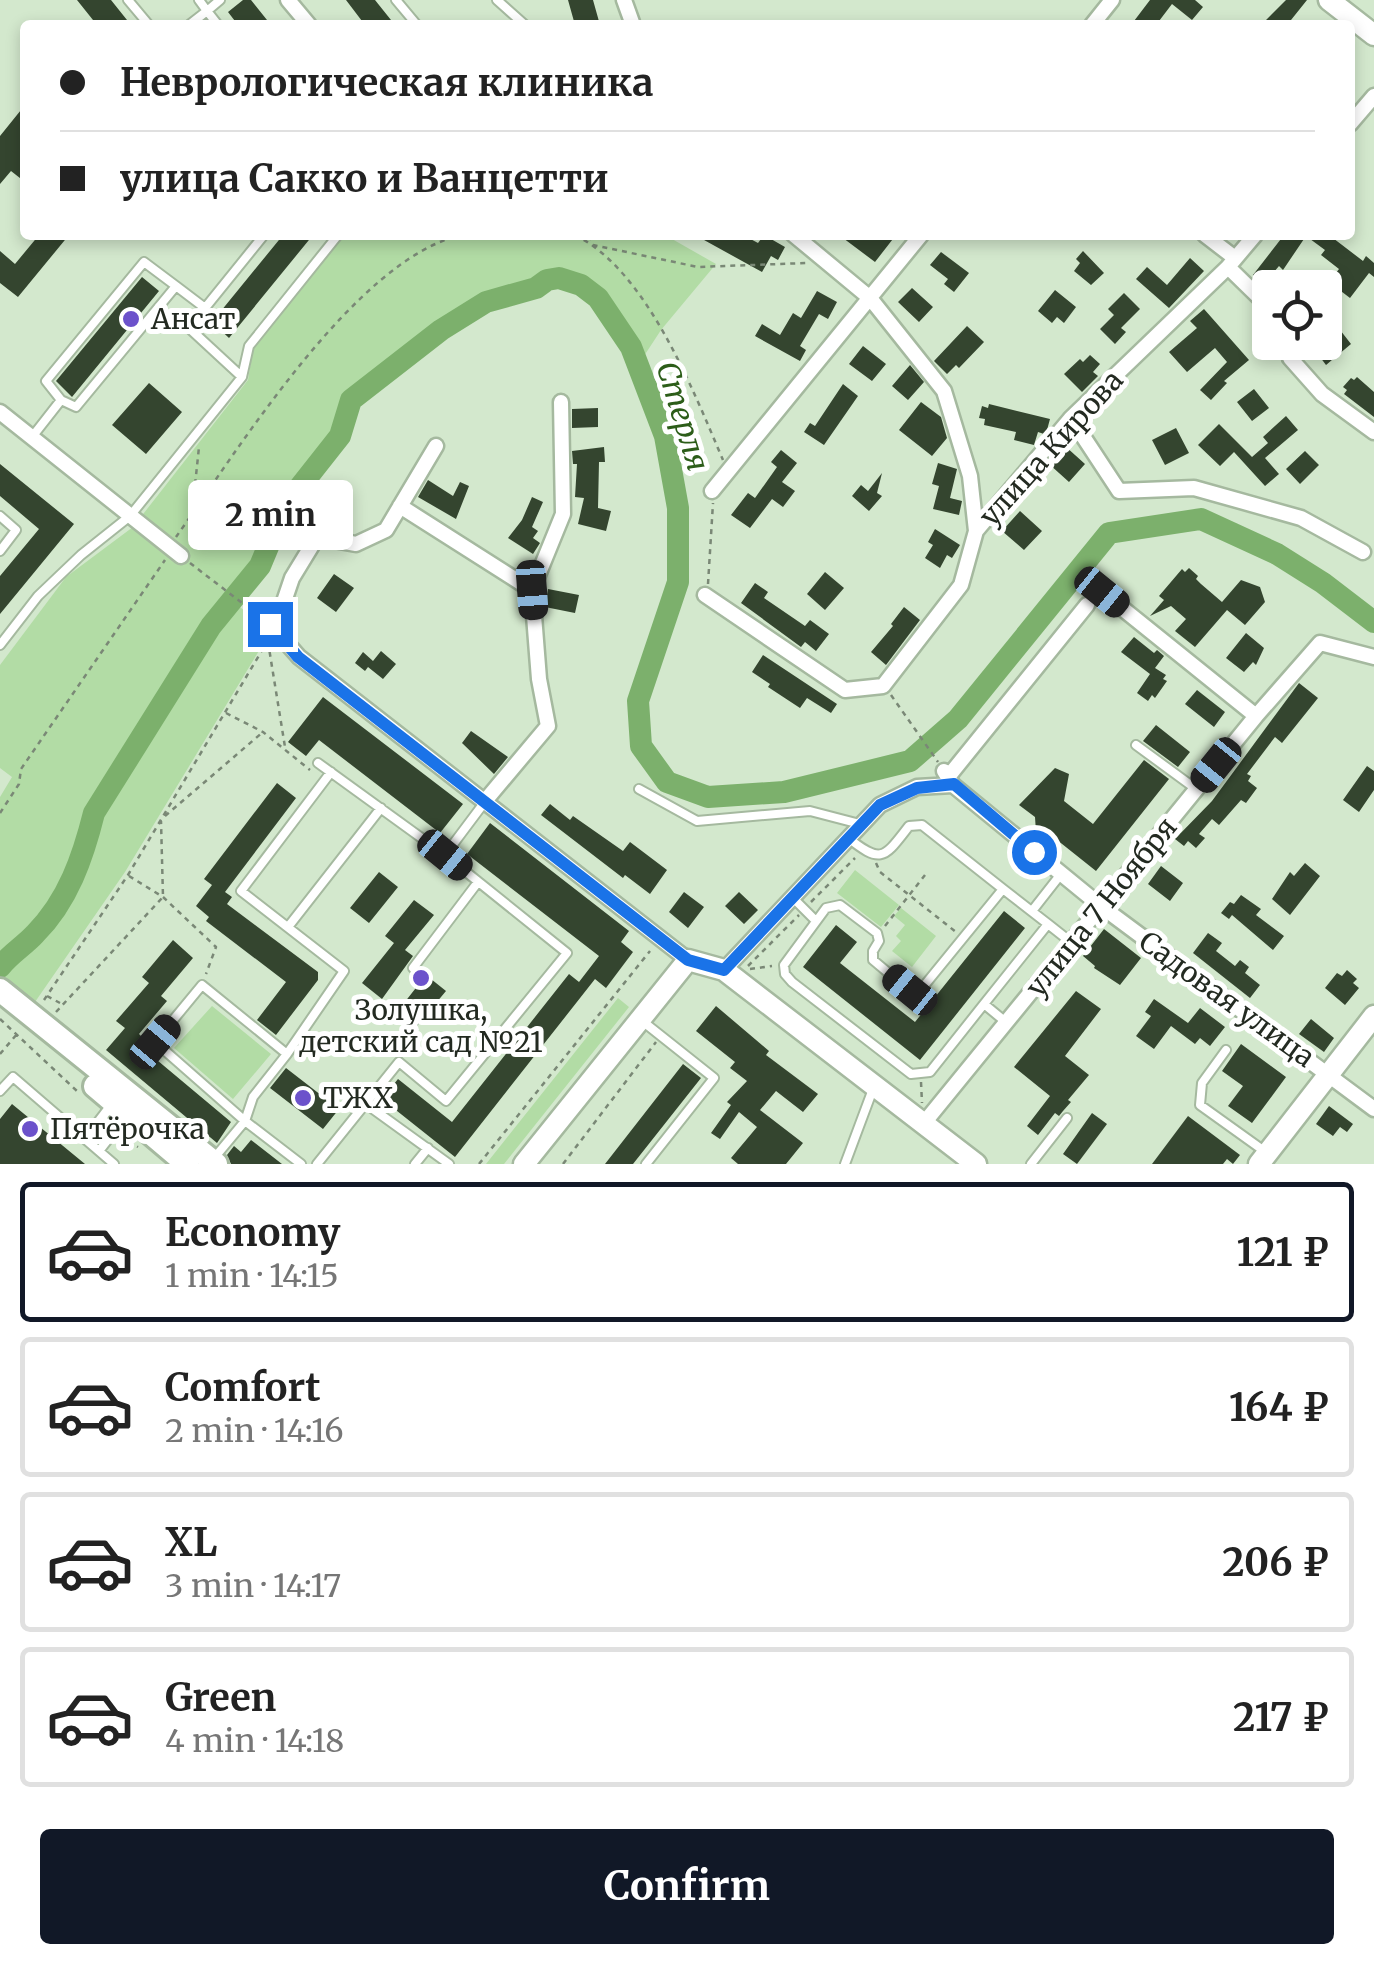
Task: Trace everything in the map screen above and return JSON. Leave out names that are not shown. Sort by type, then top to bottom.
[{"type":"main road","points":[[0,990],[15,1013],[188,1164]]},
{"type":"main road","points":[[15,1013],[214,1162]]},
{"type":"street","points":[[288,0],[304,20]]},
{"type":"street","points":[[1096,20],[1112,0]]},
{"type":"street","points":[[1329,0],[1355,20]]},
{"type":"street","points":[[1355,118],[1374,96]]},
{"type":"street","points":[[800,240],[870,298],[944,391],[970,476],[976,530]]},
{"type":"street","points":[[712,491],[917,240]]},
{"type":"street","points":[[1210,240],[1252,287]]},
{"type":"street","name":"улица Кирова","points":[[705,595],[845,690],[883,686],[961,585],[976,530],[1071,418],[1232,263],[1251,240]]},
{"type":"street","points":[[1292,360],[1322,394],[1374,432]]},
{"type":"street","points":[[486,801],[548,726],[539,679],[532,590],[563,514],[561,402]]},
{"type":"street","points":[[0,412],[174,550]]},
{"type":"street","points":[[1071,418],[1119,491],[1194,488],[1301,518],[1363,552]]},
{"type":"street","points":[[436,446],[386,530],[356,544],[317,537],[292,578],[273,626],[298,657],[688,960],[734,970],[875,1085],[923,1116],[976,1164]]},
{"type":"street","points":[[400,506],[532,590]]},
{"type":"street","points":[[1102,592],[1256,716]]},
{"type":"street","points":[[734,970],[792,897],[880,805],[904,792],[949,777],[1087,605]]},
{"type":"street","name":"улица 7 Ноября","points":[[923,1116],[1007,1023],[1256,716],[1320,644],[1374,657]]},
{"type":"street","name":"Садовая улица","points":[[949,777],[1102,907],[1374,1109]]},
{"type":"street","points":[[524,1164],[688,960]]},
{"type":"street","points":[[1263,1158],[1374,1016]]},
{"type":"lane","points":[[128,0],[145,20]]},
{"type":"lane","points":[[199,0],[214,20]]},
{"type":"lane","points":[[196,20],[220,0]]},
{"type":"lane","points":[[396,0],[413,20]]},
{"type":"lane","points":[[497,0],[519,20]]},
{"type":"lane","points":[[242,376],[189,328],[260,240]]},
{"type":"lane","points":[[0,645],[38,596],[130,516],[242,376],[248,346],[334,240]]},
{"type":"lane","points":[[176,286],[76,407],[61,400],[46,381],[144,262],[176,286],[204,308]]},
{"type":"lane","points":[[32,438],[61,400]]},
{"type":"lane","points":[[0,516],[16,530],[0,551]]},
{"type":"lane","points":[[1136,746],[1196,789]]},
{"type":"lane","points":[[316,1164],[399,1062],[446,1101],[566,953],[445,855],[318,762]]},
{"type":"lane","points":[[214,1162],[245,1121],[253,1097],[344,971],[242,891],[331,772]]},
{"type":"lane","points":[[639,788],[697,821],[810,810],[860,824]]},
{"type":"lane","points":[[445,855],[486,801]]},
{"type":"lane","points":[[288,927],[380,808]]},
{"type":"lane","points":[[848,837],[875,856],[888,853],[909,826],[918,824],[1072,943]]},
{"type":"lane","points":[[1032,911],[1061,874]]},
{"type":"lane","points":[[413,968],[478,882]]},
{"type":"lane","points":[[1004,889],[922,991],[916,992],[873,960],[878,935],[840,905],[826,908],[784,965],[785,974],[907,1073],[921,1075],[930,1072],[1048,924]]},
{"type":"lane","points":[[792,897],[816,921]]},
{"type":"lane","points":[[287,1054],[202,985],[155,1042],[301,1164]]},
{"type":"lane","points":[[984,1004],[1007,1023]]},
{"type":"lane","points":[[641,1020],[714,1078],[646,1164]]},
{"type":"lane","points":[[1226,1050],[1202,1083],[1200,1104],[1263,1158]]},
{"type":"lane","points":[[0,1092],[13,1077],[114,1164]]},
{"type":"lane","points":[[845,1164],[875,1085]]},
{"type":"lane","points":[[366,1104],[449,1164]]},
{"type":"lane","points":[[85,1139],[121,1108]]},
{"type":"lane","points":[[99,1151],[121,1108]]},
{"type":"lane","points":[[1031,1164],[1068,1118]]},
{"type":"lane","points":[[415,1164],[428,1148]]},
{"type":"path","points":[[0,813],[19,784],[21,769],[298,366],[362,296],[436,240]]},
{"type":"path","points":[[584,240],[600,248],[656,317],[728,470]]},
{"type":"path","points":[[592,240],[593,245]]},
{"type":"path","points":[[593,245],[698,267],[828,262]]},
{"type":"path","points":[[192,516],[202,426]]},
{"type":"path","points":[[705,595],[711,559],[712,491]]},
{"type":"path","points":[[174,550],[273,626]]},
{"type":"path","points":[[0,1054],[18,1033],[15,1013],[47,996],[128,875],[268,640],[286,750]]},
{"type":"path","points":[[897,701],[949,777]]},
{"type":"path","points":[[225,712],[263,732],[324,781]]},
{"type":"path","points":[[50,1020],[162,897],[161,820],[263,732]]},
{"type":"path","points":[[875,856],[877,869],[964,938]]},
{"type":"path","points":[[128,875],[162,897],[216,947],[202,985]]},
{"type":"path","points":[[878,935],[925,875]]},
{"type":"path","points":[[479,1164],[654,946],[663,940]]},
{"type":"path","points":[[734,970],[784,965]]},
{"type":"path","points":[[47,996],[62,1004]]},
{"type":"path","points":[[563,1164],[661,1036]]},
{"type":"path","points":[[921,1075],[923,1116]]},
{"type":"green space","points":[[340,240],[674,240],[716,264],[644,356],[602,293],[583,278],[561,273],[487,294],[463,306],[345,394],[335,430],[293,482],[286,509],[272,526],[254,564],[206,623],[89,810],[77,859],[63,889],[34,930],[0,963],[0,797],[12,777],[0,768],[0,665],[66,577],[133,527],[248,380],[253,349]]},
{"type":"green space","points":[[236,604],[271,631],[125,872],[35,1002],[3,976],[76,883],[94,840],[99,816]]},
{"type":"green space","points":[[855,870],[899,905],[881,927],[837,893]]},
{"type":"green space","points":[[901,908],[936,936],[912,967],[892,951],[901,941],[896,936],[905,925],[894,916]]},
{"type":"green space","points":[[618,998],[629,1007],[504,1164],[486,1164]]},
{"type":"green space","points":[[212,1006],[271,1054],[233,1099],[174,1048]]},
{"type":"building","points":[[77,0],[111,0],[127,20],[93,20]]},
{"type":"building","points":[[243,0],[251,0],[267,20],[234,20],[228,12]]},
{"type":"building","points":[[346,0],[375,0],[391,20],[361,20]]},
{"type":"building","points":[[568,0],[593,0],[599,20],[574,20]]},
{"type":"building","points":[[1150,0],[1195,0],[1203,7],[1192,20],[1172,4],[1160,20],[1135,20]]},
{"type":"building","points":[[1286,0],[1307,0],[1291,20],[1266,20]]},
{"type":"building","points":[[20,111],[20,178],[11,171],[0,184],[0,136]]},
{"type":"building","points":[[35,240],[65,240],[18,297],[0,283],[0,251],[15,264]]},
{"type":"building","points":[[279,240],[309,240],[229,338],[212,322]]},
{"type":"building","points":[[704,240],[758,243],[773,240],[785,247],[778,260],[771,256],[762,272]]},
{"type":"building","points":[[846,240],[892,240],[875,262]]},
{"type":"building","points":[[1280,240],[1303,240],[1283,270],[1279,266],[1276,270],[1257,270]]},
{"type":"building","points":[[1311,240],[1336,240],[1363,261],[1366,256],[1374,263],[1374,277],[1369,273],[1350,298],[1342,292],[1342,270],[1321,255],[1325,250]]},
{"type":"building","points":[[1083,251],[1104,273],[1091,285],[1074,271],[1080,263],[1076,259]]},
{"type":"building","points":[[941,252],[969,273],[954,292],[944,284],[948,279],[930,265]]},
{"type":"building","points":[[1190,258],[1204,271],[1169,308],[1136,279],[1147,267],[1167,285]]},
{"type":"building","points":[[142,277],[159,291],[72,397],[56,381]]},
{"type":"building","points":[[912,288],[933,307],[919,322],[898,302]]},
{"type":"building","points":[[1055,290],[1076,307],[1064,323],[1057,317],[1052,323],[1038,311]]},
{"type":"building","points":[[817,291],[837,302],[828,319],[819,314],[800,346],[806,350],[800,361],[755,336],[762,324],[780,335],[793,313],[801,318]]},
{"type":"building","points":[[1124,293],[1140,309],[1121,328],[1126,332],[1115,344],[1100,329],[1114,315],[1108,309]]},
{"type":"building","points":[[1204,309],[1249,360],[1224,381],[1227,383],[1211,400],[1200,390],[1227,362],[1215,348],[1187,372],[1169,352],[1197,328],[1190,321]]},
{"type":"building","points":[[967,326],[984,342],[959,368],[956,365],[947,374],[934,361]]},
{"type":"building","points":[[1342,332],[1351,344],[1342,352]]},
{"type":"building","points":[[863,346],[886,364],[872,381],[849,364]]},
{"type":"building","points":[[1090,355],[1100,364],[1093,372],[1098,376],[1082,392],[1064,374]]},
{"type":"building","points":[[910,365],[924,382],[908,400],[892,386]]},
{"type":"building","points":[[1357,377],[1374,392],[1374,417],[1344,394],[1347,390],[1343,387]]},
{"type":"building","points":[[149,383],[182,412],[146,454],[112,425]]},
{"type":"building","points":[[843,384],[858,396],[824,445],[804,432],[810,423],[815,426]]},
{"type":"building","points":[[1254,389],[1269,408],[1252,421],[1237,402]]},
{"type":"building","points":[[921,402],[941,417],[947,438],[932,456],[899,430]]},
{"type":"building","points":[[989,404],[1050,419],[1047,430],[1044,434],[1038,432],[1034,445],[1014,440],[1016,432],[984,425],[985,419],[979,418],[982,406],[988,408]]},
{"type":"building","points":[[598,408],[598,427],[572,428],[572,409]]},
{"type":"building","points":[[1286,416],[1298,430],[1265,458],[1279,474],[1265,486],[1234,452],[1220,466],[1198,445],[1219,424],[1252,457],[1268,443],[1263,437]]},
{"type":"building","points":[[1176,428],[1189,453],[1165,465],[1152,440]]},
{"type":"building","points":[[1065,446],[1085,464],[1069,482],[1049,464]]},
{"type":"building","points":[[604,447],[605,462],[599,462],[598,508],[611,511],[606,531],[578,524],[584,498],[575,497],[577,464],[573,464],[572,451]]},
{"type":"building","points":[[781,450],[797,463],[782,482],[795,491],[783,507],[772,499],[750,528],[731,515],[748,493],[755,498],[777,467],[771,462]]},
{"type":"building","points":[[1305,451],[1319,465],[1300,484],[1286,469]]},
{"type":"building","points":[[938,463],[957,469],[950,498],[962,501],[959,515],[933,509],[939,486],[932,484]]},
{"type":"building","points":[[0,464],[74,524],[0,614],[0,576],[39,529],[0,496]]},
{"type":"building","points":[[882,473],[877,493],[882,496],[869,511],[852,496],[861,485],[868,491]]},
{"type":"building","points":[[428,480],[453,496],[460,482],[469,486],[456,519],[418,497]]},
{"type":"building","points":[[532,497],[543,502],[532,527],[538,531],[533,538],[540,543],[533,554],[508,538]]},
{"type":"building","points":[[1020,511],[1042,531],[1024,550],[1002,531]]},
{"type":"building","points":[[935,529],[960,545],[952,558],[947,555],[940,568],[925,558],[933,545],[928,542]]},
{"type":"building","points":[[1189,568],[1222,602],[1241,580],[1260,587],[1265,602],[1245,625],[1227,610],[1195,647],[1175,631],[1186,619],[1171,606],[1150,616],[1164,600],[1159,596],[1182,569],[1185,572]]},
{"type":"building","points":[[825,572],[844,588],[825,610],[807,594]]},
{"type":"building","points":[[334,574],[354,588],[336,612],[317,598]]},
{"type":"building","points":[[755,583],[768,592],[764,598],[805,626],[810,620],[829,634],[816,651],[805,642],[801,647],[741,603]]},
{"type":"building","points":[[548,589],[579,595],[575,613],[545,607]]},
{"type":"building","points":[[904,607],[920,620],[886,665],[871,652]]},
{"type":"building","points":[[1246,633],[1264,648],[1256,665],[1253,662],[1244,672],[1226,658]]},
{"type":"building","points":[[1134,637],[1164,656],[1155,668],[1166,675],[1163,679],[1167,681],[1155,698],[1152,695],[1148,701],[1137,693],[1150,674],[1121,652]]},
{"type":"building","points":[[381,651],[396,664],[383,679],[355,663],[363,652],[373,661]]},
{"type":"building","points":[[763,655],[837,704],[831,713],[807,698],[800,708],[768,687],[770,684],[752,672]]},
{"type":"building","points":[[1299,683],[1318,698],[1282,743],[1275,737],[1247,774],[1251,776],[1248,781],[1257,788],[1246,803],[1241,800],[1219,825],[1212,819],[1199,834],[1205,838],[1196,848],[1188,841],[1184,846],[1175,839],[1212,801]]},
{"type":"building","points":[[1197,690],[1225,712],[1214,727],[1185,704]]},
{"type":"building","points":[[323,697],[463,804],[440,833],[319,740],[306,756],[288,742]]},
{"type":"building","points":[[1156,725],[1190,752],[1178,767],[1143,741]]},
{"type":"building","points":[[471,731],[508,757],[494,774],[462,743]]},
{"type":"building","points":[[1144,760],[1169,779],[1096,871],[1042,828],[1036,832],[1035,817],[1019,805],[1055,768],[1069,774],[1064,801],[1093,824]]},
{"type":"building","points":[[1367,766],[1374,771],[1374,790],[1359,812],[1343,800]]},
{"type":"building","points":[[277,783],[296,798],[225,892],[232,897],[227,904],[318,972],[318,980],[276,1035],[257,1020],[286,982],[206,921],[209,917],[196,906],[212,885],[204,879]]},
{"type":"building","points":[[550,804],[623,851],[630,842],[667,870],[650,894],[541,815]]},
{"type":"building","points":[[490,823],[629,931],[621,942],[633,952],[606,988],[595,979],[455,1157],[382,1099],[398,1079],[452,1122],[569,974],[579,982],[599,956],[467,854]]},
{"type":"building","points":[[1305,863],[1320,876],[1290,915],[1272,899],[1290,872],[1294,876]]},
{"type":"building","points":[[1161,866],[1183,883],[1170,901],[1148,884]]},
{"type":"building","points":[[379,872],[398,887],[369,923],[350,908]]},
{"type":"building","points":[[684,892],[704,907],[688,928],[669,912]]},
{"type":"building","points":[[739,892],[758,910],[744,924],[725,906]]},
{"type":"building","points":[[1241,895],[1261,909],[1256,915],[1284,936],[1273,950],[1232,915],[1229,919],[1221,913]]},
{"type":"building","points":[[414,900],[434,915],[405,950],[413,956],[382,999],[362,983],[394,943],[385,936]]},
{"type":"building","points":[[1004,911],[1025,928],[920,1060],[803,967],[836,925],[857,942],[840,963],[915,1022]]},
{"type":"building","points":[[1104,929],[1141,958],[1120,985],[1083,956]]},
{"type":"building","points":[[1208,933],[1222,943],[1216,951],[1235,966],[1240,960],[1249,967],[1245,973],[1260,985],[1250,998],[1193,953]]},
{"type":"building","points":[[173,940],[193,958],[161,996],[167,1001],[139,1034],[144,1039],[139,1045],[231,1122],[217,1143],[106,1050],[125,1028],[116,1021],[149,983],[142,977]]},
{"type":"building","points":[[1347,970],[1357,979],[1353,983],[1359,988],[1345,1005],[1325,988],[1337,973],[1342,976]]},
{"type":"building","points":[[426,975],[446,991],[416,1027],[397,1012]]},
{"type":"building","points":[[1076,991],[1101,1009],[1065,1056],[1089,1075],[1068,1100],[1071,1102],[1059,1116],[1055,1113],[1038,1135],[1027,1126],[1050,1096],[1014,1067]]},
{"type":"building","points":[[1154,999],[1188,1023],[1200,1008],[1225,1027],[1210,1046],[1200,1038],[1195,1044],[1171,1026],[1154,1049],[1136,1036],[1151,1016],[1145,1012]]},
{"type":"building","points":[[716,1006],[769,1051],[766,1055],[818,1094],[803,1112],[776,1091],[760,1110],[803,1143],[786,1164],[738,1164],[731,1158],[757,1127],[739,1112],[720,1139],[711,1133],[731,1105],[727,1102],[747,1081],[730,1068],[735,1062],[696,1031]]},
{"type":"building","points":[[1311,1019],[1334,1038],[1324,1052],[1299,1034]]},
{"type":"building","points":[[1241,1044],[1286,1077],[1252,1123],[1228,1106],[1243,1086],[1222,1071]]},
{"type":"building","points":[[683,1064],[701,1078],[633,1164],[605,1164]]},
{"type":"building","name":"ТЖХ","points":[[286,1068],[339,1109],[323,1129],[270,1088]]},
{"type":"building","points":[[12,1104],[85,1164],[0,1164],[0,1119]]},
{"type":"building","points":[[1329,1106],[1353,1124],[1347,1132],[1340,1127],[1333,1136],[1316,1124]]},
{"type":"building","points":[[1092,1113],[1107,1124],[1077,1164],[1063,1154]]},
{"type":"building","points":[[1188,1116],[1240,1155],[1233,1164],[1227,1159],[1223,1164],[1152,1164]]},
{"type":"building","points":[[251,1140],[282,1164],[231,1164],[227,1155],[234,1146],[241,1152]]},
{"type":"waterway","name":"Стерля","points":[[0,967],[57,907],[79,862],[94,813],[211,626],[260,566],[275,530],[292,513],[299,488],[340,436],[351,400],[441,330],[486,302],[536,288],[547,280],[559,278],[581,285],[598,298],[631,347],[665,436],[678,508],[678,582],[638,701],[641,746],[667,782],[708,797],[784,792],[910,761],[958,719],[1109,533],[1201,519],[1277,554],[1374,622]]},
{"type":"place","name":"Ансат","points":[[131,319]]},
{"type":"place","name":"Золушка, детский сад №21","points":[[421,978]]},
{"type":"place","name":"ТЖХ","points":[[303,1098]]},
{"type":"place","name":"Пятёрочка","points":[[30,1129]]},
{"type":"route","points":[[270,624],[298,657],[688,960],[724,970],[870,814],[904,792],[954,784],[1034,852]]}]
